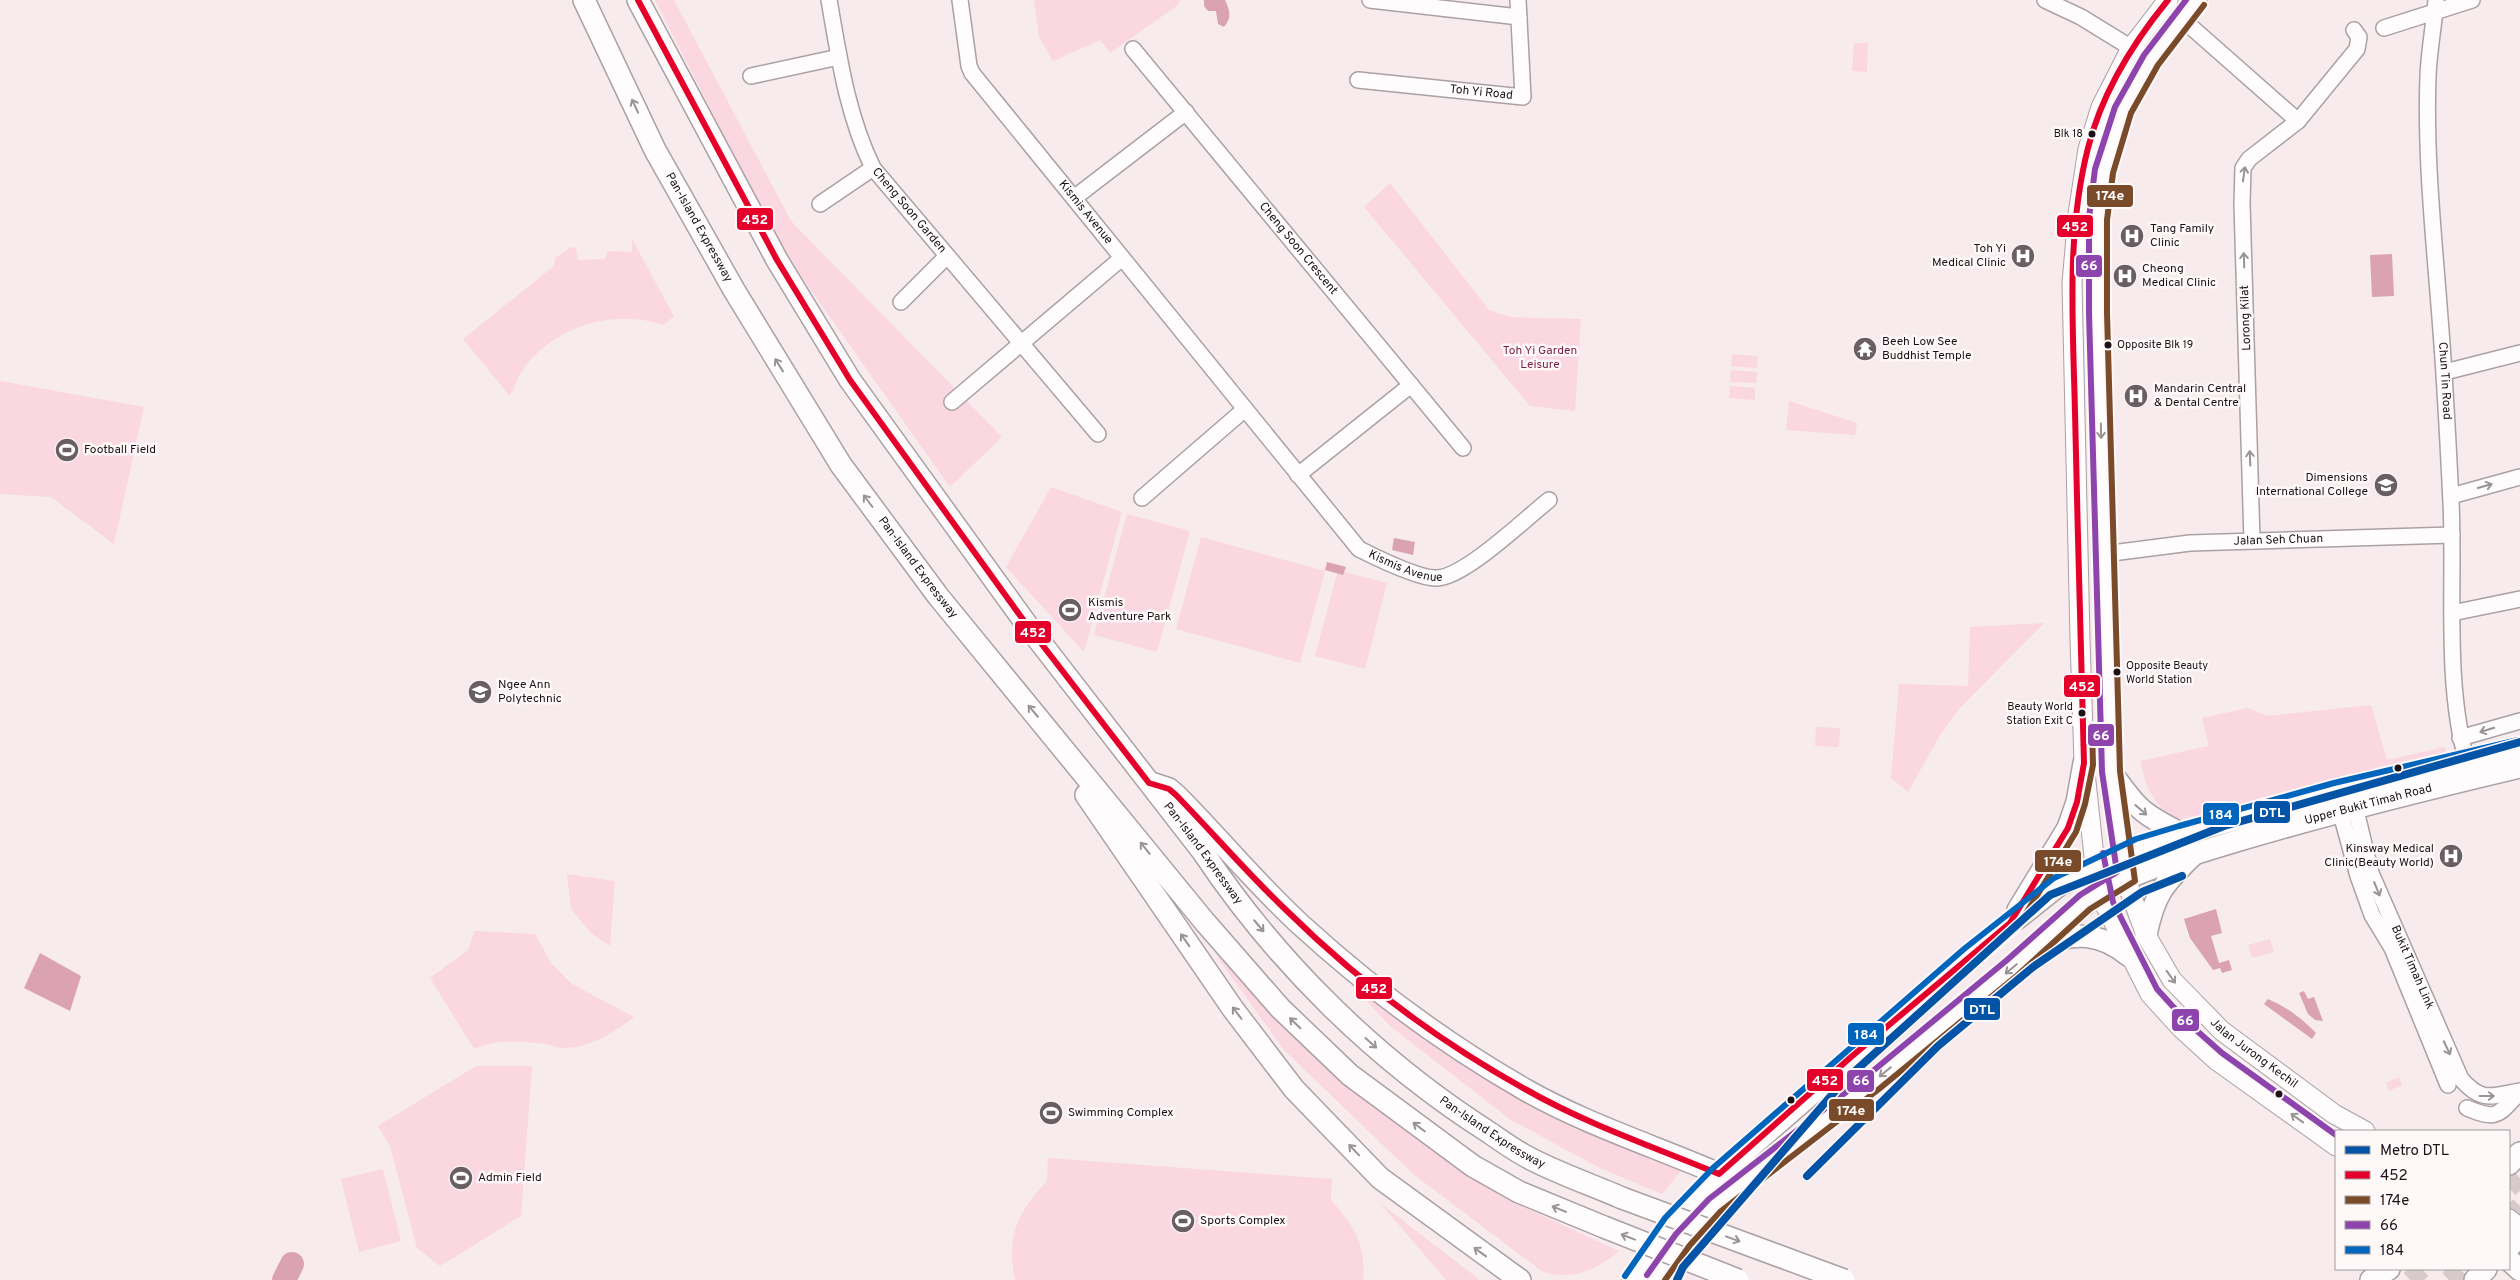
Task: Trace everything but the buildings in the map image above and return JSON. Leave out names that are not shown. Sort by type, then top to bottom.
[{"type":"highway","name":"Pan-Island Expressway","points":[[584,0],[655,150],[734,290],[841,465],[938,596],[1204,921],[1280,1008],[1350,1075],[1473,1166],[1519,1192],[1738,1280]]},
{"type":"highway","name":"Pan-Island Expressway","points":[[638,0],[777,260],[850,380],[1027,625],[1203,852],[1228,888],[1301,974],[1406,1074],[1447,1106],[1532,1159],[1622,1198],[1844,1280]]},
{"type":"highway","points":[[1064,748],[1077,782],[1233,1009],[1294,1089],[1380,1178],[1520,1280]]},
{"type":"highway","name":"Upper Bukit Timah Road","points":[[1654,1280],[1683,1239],[1715,1205],[1873,1082],[2101,891],[2127,877],[2346,800],[2467,762],[2520,749]]},
{"type":"highway","points":[[2010,923],[2068,828],[2077,802],[2084,763]]},
{"type":"highway","name":"Upper Bukit Timah Road","points":[[1633,1280],[1645,1258],[1686,1204],[1851,1057],[2059,884],[2139,847],[2182,834],[2520,767]]},
{"type":"highway","points":[[2112,772],[2134,804],[2146,815],[2182,834]]},
{"type":"highway","points":[[1149,783],[1169,789],[1176,795],[1301,925],[1380,993],[1455,1046],[1526,1090],[1594,1123],[1719,1174]]},
{"type":"highway","points":[[2146,935],[2152,907],[2160,891],[2196,853]]},
{"type":"highway","points":[[2041,943],[2072,937],[2095,936],[2116,946],[2128,955]]},
{"type":"highway","points":[[2510,1163],[2520,1153]]},
{"type":"highway","points":[[2510,1246],[2520,1236]]},
{"type":"highway","points":[[2510,1261],[2520,1270]]},
{"type":"highway","points":[[2356,1280],[2366,1270]]},
{"type":"highway","points":[[2371,1280],[2387,1270]]},
{"type":"highway","points":[[2475,1280],[2485,1270]]},
{"type":"main road","points":[[2168,0],[2131,48],[2101,107],[2088,148],[2078,214],[2072,283],[2084,763],[2095,866],[2105,905],[2128,955],[2150,994],[2181,1028],[2216,1060],[2335,1145]]},
{"type":"main road","name":"Jalan Jurong Kechil","points":[[2197,0],[2181,18],[2151,60],[2123,110],[2104,171],[2098,219],[2104,554],[2112,772],[2123,854],[2130,892],[2146,935],[2172,980],[2222,1030],[2334,1114],[2363,1130]]},
{"type":"main road","points":[[2510,1220],[2520,1228]]},
{"type":"street","name":"Cheng Soon Garden","points":[[829,0],[839,57],[854,122],[873,168],[1098,434]]},
{"type":"street","name":"Kismis Avenue","points":[[960,0],[970,70],[1358,549],[1435,578],[1449,576],[1465,568],[1549,500]]},
{"type":"street","points":[[1370,0],[1519,17]]},
{"type":"street","name":"Toh Yi Road","points":[[1358,80],[1522,98],[1524,94],[1518,0]]},
{"type":"street","points":[[2045,0],[2081,17],[2151,60]]},
{"type":"street","points":[[2384,28],[2436,5],[2472,0]]},
{"type":"street","name":"Chun Tin Road","points":[[2436,5],[2428,75],[2429,173],[2445,372],[2451,496],[2452,613],[2460,738],[2467,762]]},
{"type":"street","points":[[2181,18],[2298,120]]},
{"type":"street","name":"Lorong Kilat","points":[[2252,541],[2242,204],[2244,168],[2249,159],[2298,120],[2357,49],[2359,37],[2354,30]]},
{"type":"street","name":"Cheng Soon Crescent","points":[[1133,49],[1463,448]]},
{"type":"street","points":[[751,76],[839,57]]},
{"type":"street","points":[[1074,198],[1186,112]]},
{"type":"street","points":[[820,204],[873,168]]},
{"type":"street","points":[[900,302],[948,256]]},
{"type":"street","points":[[952,402],[1122,258]]},
{"type":"street","points":[[2445,372],[2520,353]]},
{"type":"street","points":[[1298,475],[1411,385]]},
{"type":"street","points":[[1142,498],[1245,409]]},
{"type":"street","points":[[2451,496],[2520,477]]},
{"type":"street","name":"Jalan Seh Chuan","points":[[2104,554],[2190,542],[2452,535]]},
{"type":"street","points":[[2452,613],[2520,599]]},
{"type":"street","points":[[2460,738],[2520,720]]},
{"type":"street","name":"Bukit Timah Link","points":[[2346,800],[2358,876],[2372,915],[2392,948],[2448,1085]]},
{"type":"street","name":"Bukit Timah Link","points":[[2346,800],[2371,873],[2461,1079],[2472,1091],[2487,1097],[2520,1092]]},
{"type":"street","name":"Bukit Timah Link","points":[[2468,1108],[2486,1116],[2500,1112],[2520,1092]]},
{"type":"green space","points":[[655,0],[674,0],[791,221],[1002,437],[950,487],[781,248]]},
{"type":"green space","points":[[1034,0],[1181,0],[1178,5],[1110,53],[1100,40],[1053,61],[1039,37]]},
{"type":"green space","points":[[1854,43],[1868,43],[1867,72],[1852,71]]},
{"type":"green space","name":"Toh Yi Garden Leisure","points":[[1390,183],[1489,310],[1510,317],[1581,319],[1575,411],[1530,406],[1364,207]]},
{"type":"green space","points":[[632,239],[674,316],[664,325],[645,320],[607,320],[571,331],[539,351],[526,365],[510,396],[463,339],[554,266],[555,258],[571,247],[576,248],[578,260],[605,259],[608,251],[632,252]]},
{"type":"green space","points":[[1732,354],[1758,356],[1757,368],[1731,366]]},
{"type":"green space","points":[[1731,370],[1757,372],[1756,383],[1730,382]]},
{"type":"green space","name":"Football Field","points":[[0,381],[144,407],[114,544],[51,497],[0,494]]},
{"type":"green space","points":[[1730,386],[1755,388],[1755,400],[1729,398]]},
{"type":"green space","points":[[1789,401],[1857,423],[1855,435],[1786,430]]},
{"type":"green space","name":"Kismis Adventure Park","points":[[1051,487],[1122,512],[1084,652],[1006,567]]},
{"type":"green space","points":[[1127,514],[1190,531],[1157,652],[1094,635]]},
{"type":"green space","points":[[1201,537],[1325,571],[1300,663],[1176,629]]},
{"type":"green space","points":[[1338,570],[1387,583],[1365,669],[1315,656]]},
{"type":"green space","points":[[2044,623],[1959,709],[1939,737],[1908,792],[1891,778],[1899,684],[1968,686],[1970,627]]},
{"type":"green space","points":[[2371,705],[2387,760],[2445,747],[2446,757],[2432,769],[2175,820],[2156,801],[2145,780],[2140,761],[2209,746],[2202,718],[2248,708],[2268,716]]},
{"type":"green space","points":[[1816,727],[1840,728],[1839,747],[1815,746]]},
{"type":"green space","points":[[567,874],[615,881],[610,946],[591,933],[571,909]]},
{"type":"green space","points":[[475,931],[535,934],[551,963],[572,984],[634,1017],[601,1038],[573,1047],[562,1048],[545,1044],[509,1042],[474,1049],[430,978],[468,950]]},
{"type":"green space","points":[[2270,939],[2274,952],[2252,958],[2248,945]]},
{"type":"green space","points":[[1310,941],[1394,1014],[1683,1168],[1662,1194],[1600,1168],[1511,1120],[1390,1026]]},
{"type":"green space","points":[[1215,954],[1504,1198],[1619,1251],[1601,1264],[1583,1272],[1564,1275],[1543,1272],[1413,1174],[1284,1050]]},
{"type":"green space","name":"Admin Field","points":[[476,1066],[532,1066],[521,1216],[440,1266],[417,1248],[390,1146],[378,1126]]},
{"type":"green space","points":[[2399,1077],[2402,1085],[2389,1091],[2386,1083]]},
{"type":"green space","name":"Sports Complex","points":[[1048,1158],[1332,1179],[1331,1200],[1346,1218],[1357,1236],[1363,1257],[1363,1280],[1015,1280],[1012,1250],[1016,1226],[1028,1204],[1047,1181]]},
{"type":"green space","points":[[383,1169],[401,1241],[359,1252],[341,1179]]},
{"type":"green space","points":[[1380,1203],[1480,1280],[1446,1280]]},
{"type":"shaded area","points":[[1204,0],[1225,0],[1229,14],[1224,27],[1218,24],[1216,11],[1208,11],[1204,6]]},
{"type":"shaded area","points":[[2392,254],[2394,296],[2372,297],[2370,255]]},
{"type":"shaded area","points":[[1394,538],[1415,542],[1413,555],[1392,550]]},
{"type":"shaded area","points":[[1327,562],[1346,567],[1343,575],[1325,570]]},
{"type":"shaded area","points":[[2216,909],[2222,933],[2211,936],[2219,963],[2229,960],[2232,970],[2222,973],[2220,968],[2213,970],[2190,938],[2184,919]]},
{"type":"shaded area","points":[[40,953],[81,976],[70,1011],[24,988]]},
{"type":"shaded area","points":[[2304,991],[2308,999],[2314,997],[2323,1021],[2315,1020],[2308,1014],[2299,993]]},
{"type":"shaded area","points":[[2268,999],[2288,1009],[2305,1022],[2316,1033],[2312,1039],[2264,1004]]},
{"type":"waterway","points":[[284,1280],[292,1264]]},
{"type":"tunnel","points":[[2510,1187],[2520,1178]]},
{"type":"tunnel","points":[[2510,1216],[2520,1206]]},
{"type":"tunnel","points":[[2410,1280],[2421,1270]]},
{"type":"tunnel","points":[[2449,1280],[2459,1270]]},
{"type":"metro line","name":"DTL","points":[[1677,1280],[1683,1267],[1843,1082],[2050,895],[2224,826],[2520,742]]},
{"type":"metro line","name":"DTL","points":[[1807,1176],[1938,1046],[2033,967],[2142,892],[2182,876]]},
{"type":"transit line","name":"452","points":[[638,0],[777,260],[850,380],[1027,625],[1149,783],[1169,789],[1176,795],[1258,882],[1313,936],[1369,984],[1430,1029],[1493,1070],[1548,1102],[1596,1124],[1719,1174],[1851,1057],[2010,923],[2068,828],[2077,802],[2084,763],[2072,312],[2076,213],[2088,148],[2101,107],[2131,51],[2168,0]]},
{"type":"transit line","name":"66","points":[[1647,1275],[1676,1234],[1709,1199],[1868,1075],[2007,960],[2080,895],[2117,872],[2102,772],[2089,313],[2089,218],[2095,169],[2115,107],[2144,55],[2186,0]]},
{"type":"transit line","name":"174e","points":[[1665,1280],[1690,1245],[1721,1211],[1879,1089],[2019,974],[2090,909],[2135,881],[2120,771],[2107,313],[2107,220],[2113,173],[2131,113],[2158,65],[2204,5]]},
{"type":"transit line","name":"174e","points":[[1968,970],[2017,928],[2076,832],[2085,804],[2093,765],[2092,726]]},
{"type":"transit line","name":"184","points":[[1625,1276],[1665,1218],[1713,1168],[1964,949],[2054,878],[2136,839],[2179,826],[2334,783],[2518,740]]},
{"type":"transit line","name":"66","points":[[2103,853],[2113,902],[2157,989],[2187,1022],[2222,1053],[2335,1134]]},
{"type":"place","name":"Blk 18","points":[[2092,134]]},
{"type":"place","name":"Tang Family Clinic","points":[[2132,236]]},
{"type":"place","name":"Toh Yi Medical Clinic","points":[[2023,256]]},
{"type":"place","name":"Cheong Medical Clinic","points":[[2125,276]]},
{"type":"place","name":"Opposite Blk 19","points":[[2108,345]]},
{"type":"place","name":"Beeh Low See Buddhist Temple","points":[[1865,349]]},
{"type":"place","name":"Mandarin Central & Dental Centre","points":[[2136,396]]},
{"type":"place","name":"Football Field","points":[[67,450]]},
{"type":"place","name":"Dimensions International College","points":[[2386,485]]},
{"type":"place","name":"Kismis Adventure Park","points":[[1070,610]]},
{"type":"place","name":"Opposite Beauty World Station","points":[[2117,672]]},
{"type":"place","name":"Ngee Ann Polytechnic","points":[[480,692]]},
{"type":"place","name":"Beauty World Station Exit C","points":[[2082,713]]},
{"type":"place","name":"Kinsway Medical Clinic(Beauty World)","points":[[2451,856]]},
{"type":"place","name":"Swimming Complex","points":[[1051,1113]]},
{"type":"place","name":"Admin Field","points":[[461,1178]]},
{"type":"place","name":"Sports Complex","points":[[1183,1221]]}]
